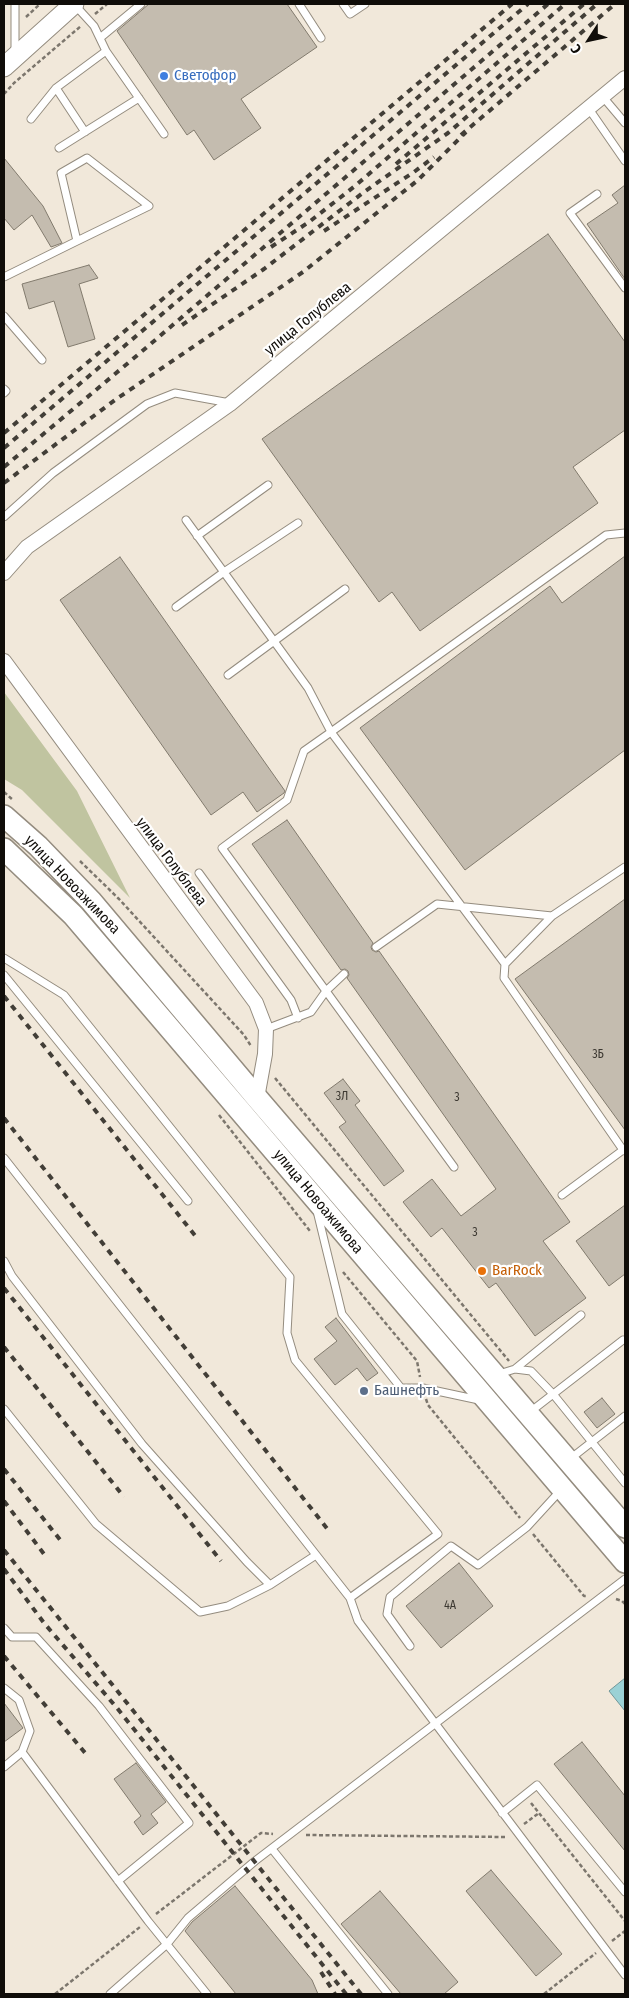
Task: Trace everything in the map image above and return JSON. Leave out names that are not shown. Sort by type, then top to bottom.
[{"type":"main road","points":[[9,62],[74,4]]},
{"type":"main road","name":"улица Новоажимова","points":[[10,810],[44,852],[91,901],[257,1098],[505,1372],[528,1414],[625,1527]]},
{"type":"main road","name":"улица Новоажимова","points":[[4,849],[73,915],[625,1562]]},
{"type":"street","name":"улица Голублева","points":[[4,573],[27,547],[230,404],[625,79]]},
{"type":"street","name":"улица Голублева","points":[[4,661],[256,1003],[266,1029],[265,1054],[262,1062],[257,1098]]},
{"type":"lane","points":[[9,62],[15,4]]},
{"type":"lane","points":[[74,4],[89,20],[106,51],[164,134]]},
{"type":"lane","points":[[100,38],[141,4]]},
{"type":"lane","points":[[298,4],[321,38]]},
{"type":"lane","points":[[343,4],[350,14],[365,4]]},
{"type":"lane","points":[[31,118],[56,88],[106,51]]},
{"type":"lane","points":[[56,88],[85,132]]},
{"type":"lane","points":[[603,97],[625,123]]},
{"type":"lane","points":[[59,148],[139,98]]},
{"type":"lane","points":[[589,110],[625,161]]},
{"type":"lane","points":[[5,275],[77,241],[149,206],[86,158],[60,173],[77,241]]},
{"type":"lane","points":[[596,194],[570,213],[625,288]]},
{"type":"lane","points":[[4,316],[42,360]]},
{"type":"lane","points":[[4,389],[6,391],[4,393]]},
{"type":"lane","points":[[4,517],[53,473],[147,404],[175,393],[230,404]]},
{"type":"lane","points":[[197,536],[268,485]]},
{"type":"lane","points":[[186,520],[308,688],[331,732],[505,964]]},
{"type":"lane","points":[[176,608],[224,572],[298,523]]},
{"type":"lane","points":[[454,1167],[222,848],[287,800],[304,751],[606,534],[625,533]]},
{"type":"lane","points":[[228,675],[345,588]]},
{"type":"lane","points":[[562,1195],[624,1151],[504,978],[505,964],[552,916],[625,867]]},
{"type":"lane","points":[[200,873],[291,1000],[298,1018]]},
{"type":"lane","points":[[376,947],[437,904],[552,916]]},
{"type":"lane","points":[[4,958],[64,995],[290,1277],[286,1333],[294,1360],[438,1534],[350,1598]]},
{"type":"lane","points":[[266,1029],[311,1012],[326,991],[344,974]]},
{"type":"lane","points":[[4,975],[188,1201]]},
{"type":"lane","points":[[4,1158],[350,1598],[358,1621],[625,1976]]},
{"type":"lane","points":[[313,1196],[342,1314],[401,1388],[423,1388],[487,1402]]},
{"type":"lane","points":[[4,1261],[12,1276],[142,1444],[247,1562],[270,1585]]},
{"type":"lane","points":[[505,1372],[581,1315]]},
{"type":"lane","points":[[528,1414],[623,1340]]},
{"type":"lane","points":[[505,1372],[531,1371],[553,1394],[625,1483]]},
{"type":"lane","points":[[4,1409],[96,1524],[200,1612],[228,1606],[270,1585],[316,1555]]},
{"type":"lane","points":[[568,1461],[625,1416]]},
{"type":"lane","points":[[410,1646],[387,1614],[390,1597],[451,1546],[478,1565],[527,1527],[562,1489]]},
{"type":"lane","points":[[110,1994],[167,1944],[188,1918],[272,1849],[625,1579]]},
{"type":"lane","points":[[4,1628],[12,1637],[36,1637],[99,1706],[189,1822],[118,1881]]},
{"type":"lane","points":[[4,1688],[19,1700],[30,1731],[22,1752],[4,1767]]},
{"type":"lane","points":[[22,1752],[118,1881],[207,1994]]},
{"type":"lane","points":[[502,1813],[537,1785],[625,1892]]},
{"type":"lane","points":[[272,1849],[388,1994]]},
{"type":"path","points":[[4,94],[14,82],[108,4]]},
{"type":"path","points":[[4,792],[10,810]]},
{"type":"path","points":[[74,856],[119,899],[244,1034],[262,1062],[505,1372]]},
{"type":"path","points":[[524,1795],[625,1921]]},
{"type":"path","points":[[544,1994],[625,1931]]},
{"type":"green space","points":[[4,692],[77,791],[130,898],[22,790],[4,779]]},
{"type":"water","points":[[625,1678],[625,1711],[609,1691]]},
{"type":"building","points":[[149,4],[287,4],[317,47],[241,99],[261,128],[214,160],[194,130],[187,135],[117,31]]},
{"type":"building","points":[[4,158],[43,206],[62,243],[51,247],[32,215],[14,230],[4,218]]},
{"type":"building","points":[[625,185],[625,279],[587,224],[618,203],[612,195]]},
{"type":"building","points":[[548,234],[625,342],[625,430],[573,467],[598,503],[420,631],[392,592],[379,602],[262,439]]},
{"type":"building","points":[[89,265],[98,278],[79,284],[95,339],[68,347],[54,301],[29,309],[22,284]]},
{"type":"building","points":[[625,556],[625,750],[465,870],[360,728],[550,586],[562,603]]},
{"type":"building","points":[[120,557],[285,791],[257,812],[243,792],[211,815],[60,600]]},
{"type":"building","points":[[287,820],[373,943],[372,950],[379,951],[570,1222],[543,1241],[586,1298],[535,1336],[496,1283],[489,1288],[442,1228],[431,1237],[403,1202],[432,1179],[461,1216],[496,1189],[347,978],[349,975],[348,971],[345,969],[341,970],[252,844]]},
{"type":"building","points":[[625,899],[625,1130],[515,979]]},
{"type":"building","points":[[343,1079],[360,1101],[355,1105],[404,1171],[384,1186],[339,1127],[346,1122],[324,1093]]},
{"type":"building","points":[[625,1205],[625,1274],[609,1286],[576,1241]]},
{"type":"building","points":[[336,1318],[378,1373],[367,1381],[357,1368],[335,1385],[314,1359],[337,1341],[325,1327]]},
{"type":"building","points":[[602,1398],[615,1414],[597,1428],[584,1412]]},
{"type":"building","points":[[459,1563],[493,1606],[441,1648],[406,1606]]},
{"type":"building","points":[[4,1703],[23,1728],[4,1742]]},
{"type":"building","points":[[582,1742],[625,1796],[625,1851],[554,1764]]},
{"type":"building","points":[[136,1763],[166,1802],[151,1814],[158,1823],[143,1835],[134,1822],[141,1816],[114,1779]]},
{"type":"building","points":[[491,1870],[562,1954],[536,1976],[466,1891]]},
{"type":"building","points":[[235,1886],[312,1980],[318,1994],[236,1994],[185,1931],[192,1922]]},
{"type":"building","points":[[380,1891],[458,1982],[444,1994],[401,1994],[341,1924]]},
{"type":"railway","points":[[4,433],[512,4]]},
{"type":"railway","points":[[4,448],[528,4]]},
{"type":"railway","points":[[4,467],[548,4]]},
{"type":"railway","points":[[271,247],[309,222],[355,186],[565,4]]},
{"type":"railway","points":[[396,164],[584,4]]},
{"type":"railway","points":[[182,325],[264,269],[364,192],[448,133],[597,4]]},
{"type":"railway","points":[[461,135],[615,4]]},
{"type":"railway","points":[[4,483],[115,400],[303,272],[418,180],[466,132]]},
{"type":"railway","points":[[324,231],[434,157]]},
{"type":"railway","points":[[4,996],[197,1238]]},
{"type":"railway","points":[[4,1118],[329,1531]]},
{"type":"railway","points":[[4,1288],[221,1561]]},
{"type":"railway","points":[[4,1347],[124,1497]]},
{"type":"railway","points":[[4,1469],[61,1541]]},
{"type":"railway","points":[[4,1501],[47,1558]]},
{"type":"railway","points":[[4,1550],[361,1994]]},
{"type":"railway","points":[[4,1569],[44,1623],[117,1708],[346,1994]]},
{"type":"railway","points":[[4,1656],[86,1754]]},
{"type":"railway","points":[[321,1972],[335,1994]]},
{"type":"place","name":"Светофор","points":[[164,76]]},
{"type":"place","name":"BarRock","points":[[482,1271]]},
{"type":"place","name":"Башнефть","points":[[364,1391]]}]
